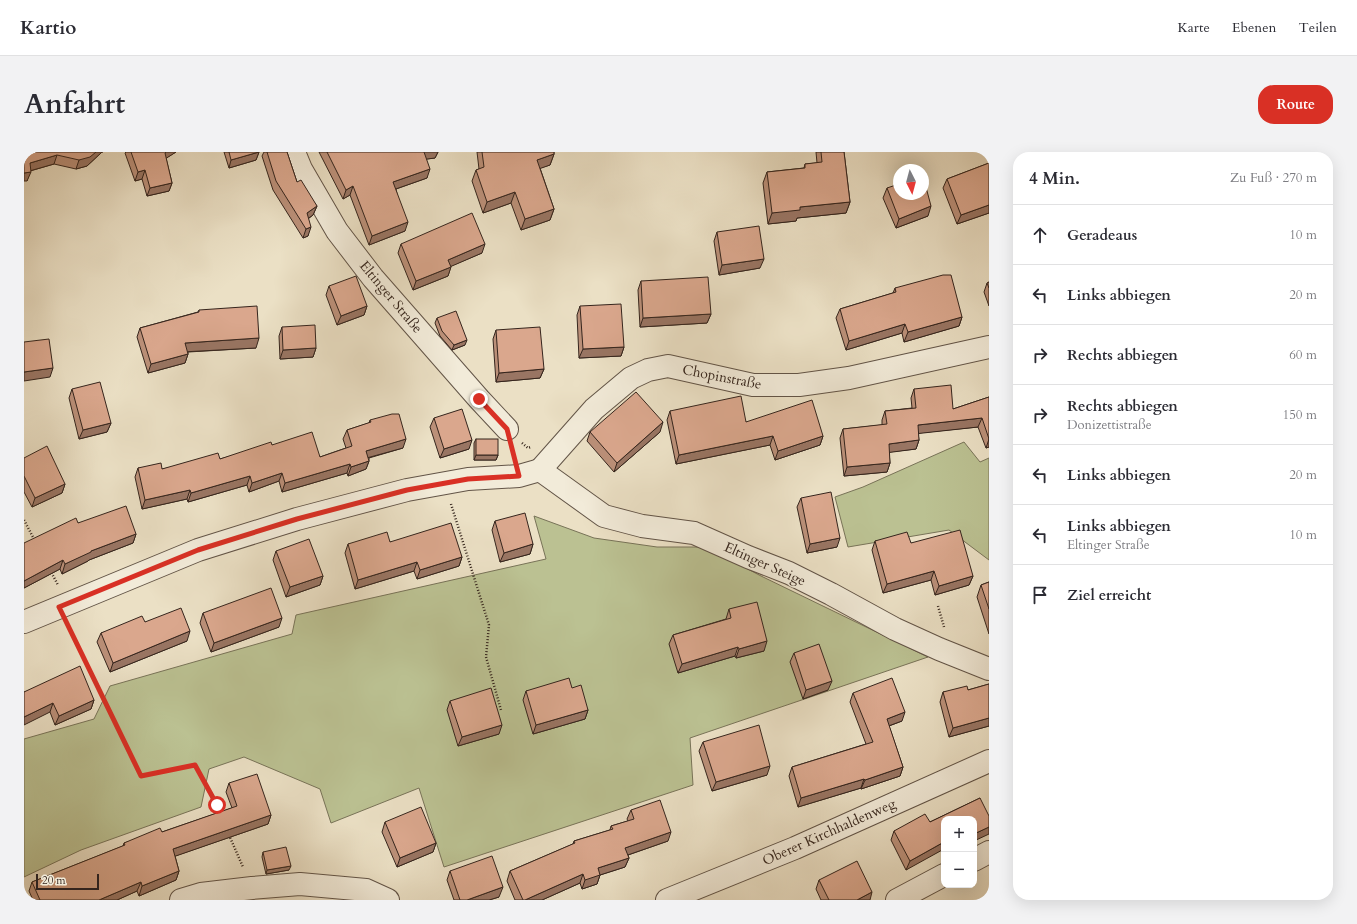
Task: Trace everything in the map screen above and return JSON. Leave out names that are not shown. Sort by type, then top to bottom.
[{"type":"street","name":"Eltinger Straße","points":[[294,152],[301,169],[341,237],[373,278],[507,429]]},
{"type":"street","name":"Chopinstraße","points":[[540,470],[594,409],[631,378],[648,370],[668,366],[753,385],[799,386],[849,378],[989,347]]},
{"type":"street","points":[[24,622],[198,550],[297,519],[407,490],[446,490],[468,479],[519,476],[540,470]]},
{"type":"street","name":"Eltinger Steige","points":[[540,470],[604,516],[642,526],[694,533],[789,573],[895,629],[989,669]]},
{"type":"street","name":"Oberer Kirchhaldenweg","points":[[667,900],[795,848],[989,761]]},
{"type":"street","points":[[977,858],[989,852]]},
{"type":"street","points":[[897,900],[941,877]]},
{"type":"street","points":[[181,900],[200,894],[252,888],[308,885],[366,890],[388,900]]},
{"type":"path","points":[[446,490],[489,625],[486,657],[501,710]]},
{"type":"path","points":[[24,520],[38,548]]},
{"type":"path","points":[[49,569],[63,606],[141,776],[195,765],[217,805],[222,819]]},
{"type":"path","points":[[228,832],[252,888]]},
{"type":"green space","points":[[964,442],[980,462],[989,458],[989,560],[949,530],[848,547],[835,497],[863,487]]},
{"type":"green space","points":[[534,516],[594,538],[657,547],[706,547],[761,576],[928,657],[690,738],[693,785],[444,867],[419,788],[331,823],[320,789],[244,757],[209,769],[201,807],[81,850],[24,877],[24,739],[94,719],[110,686],[292,634],[296,615],[546,559]]},
{"type":"building","points":[[24,152],[96,152],[90,157],[79,160],[57,155],[30,163],[31,172],[24,173]]},
{"type":"building","points":[[131,152],[166,152],[172,183],[150,188],[145,170],[138,172]]},
{"type":"building","points":[[229,152],[259,152],[231,160]]},
{"type":"building","points":[[267,152],[287,152],[297,182],[301,180],[317,206],[307,213],[311,227],[306,229],[276,181]]},
{"type":"building","points":[[327,152],[424,152],[430,169],[393,182],[408,222],[372,236],[353,186],[346,190]]},
{"type":"building","points":[[482,152],[554,152],[554,154],[537,160],[554,209],[525,219],[515,192],[487,202],[476,170],[484,167]]},
{"type":"building","points":[[821,152],[844,152],[850,202],[800,207],[800,210],[772,213],[767,172],[805,168],[805,164],[822,162]]},
{"type":"building","points":[[989,163],[989,205],[961,215],[947,179]]},
{"type":"building","points":[[893,186],[893,200],[929,200],[929,198],[931,206],[899,219],[887,188]]},
{"type":"building","points":[[472,213],[485,244],[448,260],[451,267],[416,281],[401,244]]},
{"type":"building","points":[[759,226],[764,259],[722,265],[717,232]]},
{"type":"building","points":[[943,275],[951,275],[962,317],[908,332],[905,324],[849,341],[840,309],[896,292],[895,288]]},
{"type":"building","points":[[356,276],[367,306],[341,316],[329,286]]},
{"type":"building","points":[[708,277],[711,314],[643,318],[641,281]]},
{"type":"building","points":[[621,304],[624,347],[583,349],[580,306]]},
{"type":"building","points":[[257,306],[259,338],[185,343],[188,354],[151,364],[140,328],[199,312],[199,310]]},
{"type":"building","points":[[456,311],[467,340],[454,345],[442,331],[437,318]]},
{"type":"building","points":[[315,325],[316,348],[283,350],[282,327]]},
{"type":"building","points":[[540,327],[544,369],[499,373],[496,330]]},
{"type":"building","points":[[49,339],[53,368],[24,372],[24,342]]},
{"type":"building","points":[[100,382],[111,423],[83,430],[72,389]]},
{"type":"building","points":[[951,385],[953,409],[989,397],[989,439],[982,418],[918,425],[919,440],[889,444],[890,463],[847,467],[843,429],[887,424],[885,411],[916,408],[914,389]]},
{"type":"building","points":[[636,392],[663,422],[617,463],[590,432]]},
{"type":"building","points":[[741,396],[746,422],[812,400],[823,436],[778,451],[773,436],[679,455],[670,411]]},
{"type":"building","points":[[462,409],[472,440],[444,449],[434,418]]},
{"type":"building","points":[[392,414],[399,414],[406,439],[366,451],[369,461],[351,467],[350,464],[285,483],[282,473],[252,483],[250,476],[191,493],[190,490],[145,500],[138,468],[161,463],[162,469],[218,453],[220,459],[271,442],[272,445],[312,432],[320,457],[352,446],[347,430],[371,422],[370,420]]},
{"type":"building","points":[[476,439],[498,439],[498,455],[476,455]]},
{"type":"building","points":[[47,446],[65,484],[35,498],[24,476],[24,458]]},
{"type":"building","points":[[831,492],[840,538],[810,544],[801,498]]},
{"type":"building","points":[[126,506],[136,534],[91,551],[65,564],[63,560],[24,581],[24,543],[76,518],[78,523]]},
{"type":"building","points":[[525,513],[533,544],[504,553],[495,521]]},
{"type":"building","points":[[451,523],[462,557],[420,570],[417,562],[358,580],[348,544],[387,532],[390,542]]},
{"type":"building","points":[[960,530],[973,576],[939,586],[934,571],[887,584],[875,541],[907,532],[911,543]]},
{"type":"building","points":[[309,539],[323,576],[290,587],[276,551]]},
{"type":"building","points":[[989,582],[989,609],[981,585]]},
{"type":"building","points":[[271,588],[282,618],[214,643],[203,613]]},
{"type":"building","points":[[757,602],[767,641],[739,649],[738,647],[682,664],[673,635],[731,618],[729,609]]},
{"type":"building","points":[[181,608],[190,631],[113,663],[101,633],[142,616],[145,622]]},
{"type":"building","points":[[819,644],[832,681],[806,690],[794,653]]},
{"type":"building","points":[[80,666],[94,700],[59,716],[53,703],[24,717],[24,692]]},
{"type":"building","points":[[569,678],[572,688],[581,685],[588,710],[536,725],[526,691]]},
{"type":"building","points":[[892,678],[905,712],[887,719],[903,767],[865,780],[864,779],[801,798],[792,767],[873,742],[853,693]]},
{"type":"building","points":[[989,684],[989,718],[953,728],[943,692],[967,686],[968,690]]},
{"type":"building","points":[[491,688],[502,725],[462,737],[450,701]]},
{"type":"building","points":[[759,725],[770,766],[716,782],[703,742]]},
{"type":"building","points":[[257,774],[271,815],[173,849],[179,871],[142,886],[141,882],[99,900],[40,900],[32,882],[125,845],[124,843],[160,828],[162,832],[237,806],[229,783]]},
{"type":"building","points":[[980,798],[989,816],[989,827],[977,833],[977,816],[942,816]]},
{"type":"building","points":[[660,800],[671,832],[625,848],[629,858],[598,868],[600,875],[585,880],[583,874],[523,900],[510,871],[575,843],[574,841],[613,829],[611,826],[634,819],[631,810]]},
{"type":"building","points":[[421,807],[436,843],[400,858],[385,822]]},
{"type":"building","points":[[925,814],[930,822],[941,817],[941,844],[910,861],[894,831]]},
{"type":"building","points":[[286,847],[291,866],[267,870],[263,852]]},
{"type":"building","points":[[492,856],[503,887],[467,900],[460,900],[450,871]]},
{"type":"building","points":[[857,861],[872,892],[857,900],[829,900],[819,880]]},
{"type":"route","points":[[217,805],[195,765],[141,776],[59,607],[198,550],[297,519],[407,490],[468,479],[519,476],[507,429],[479,399]]}]
